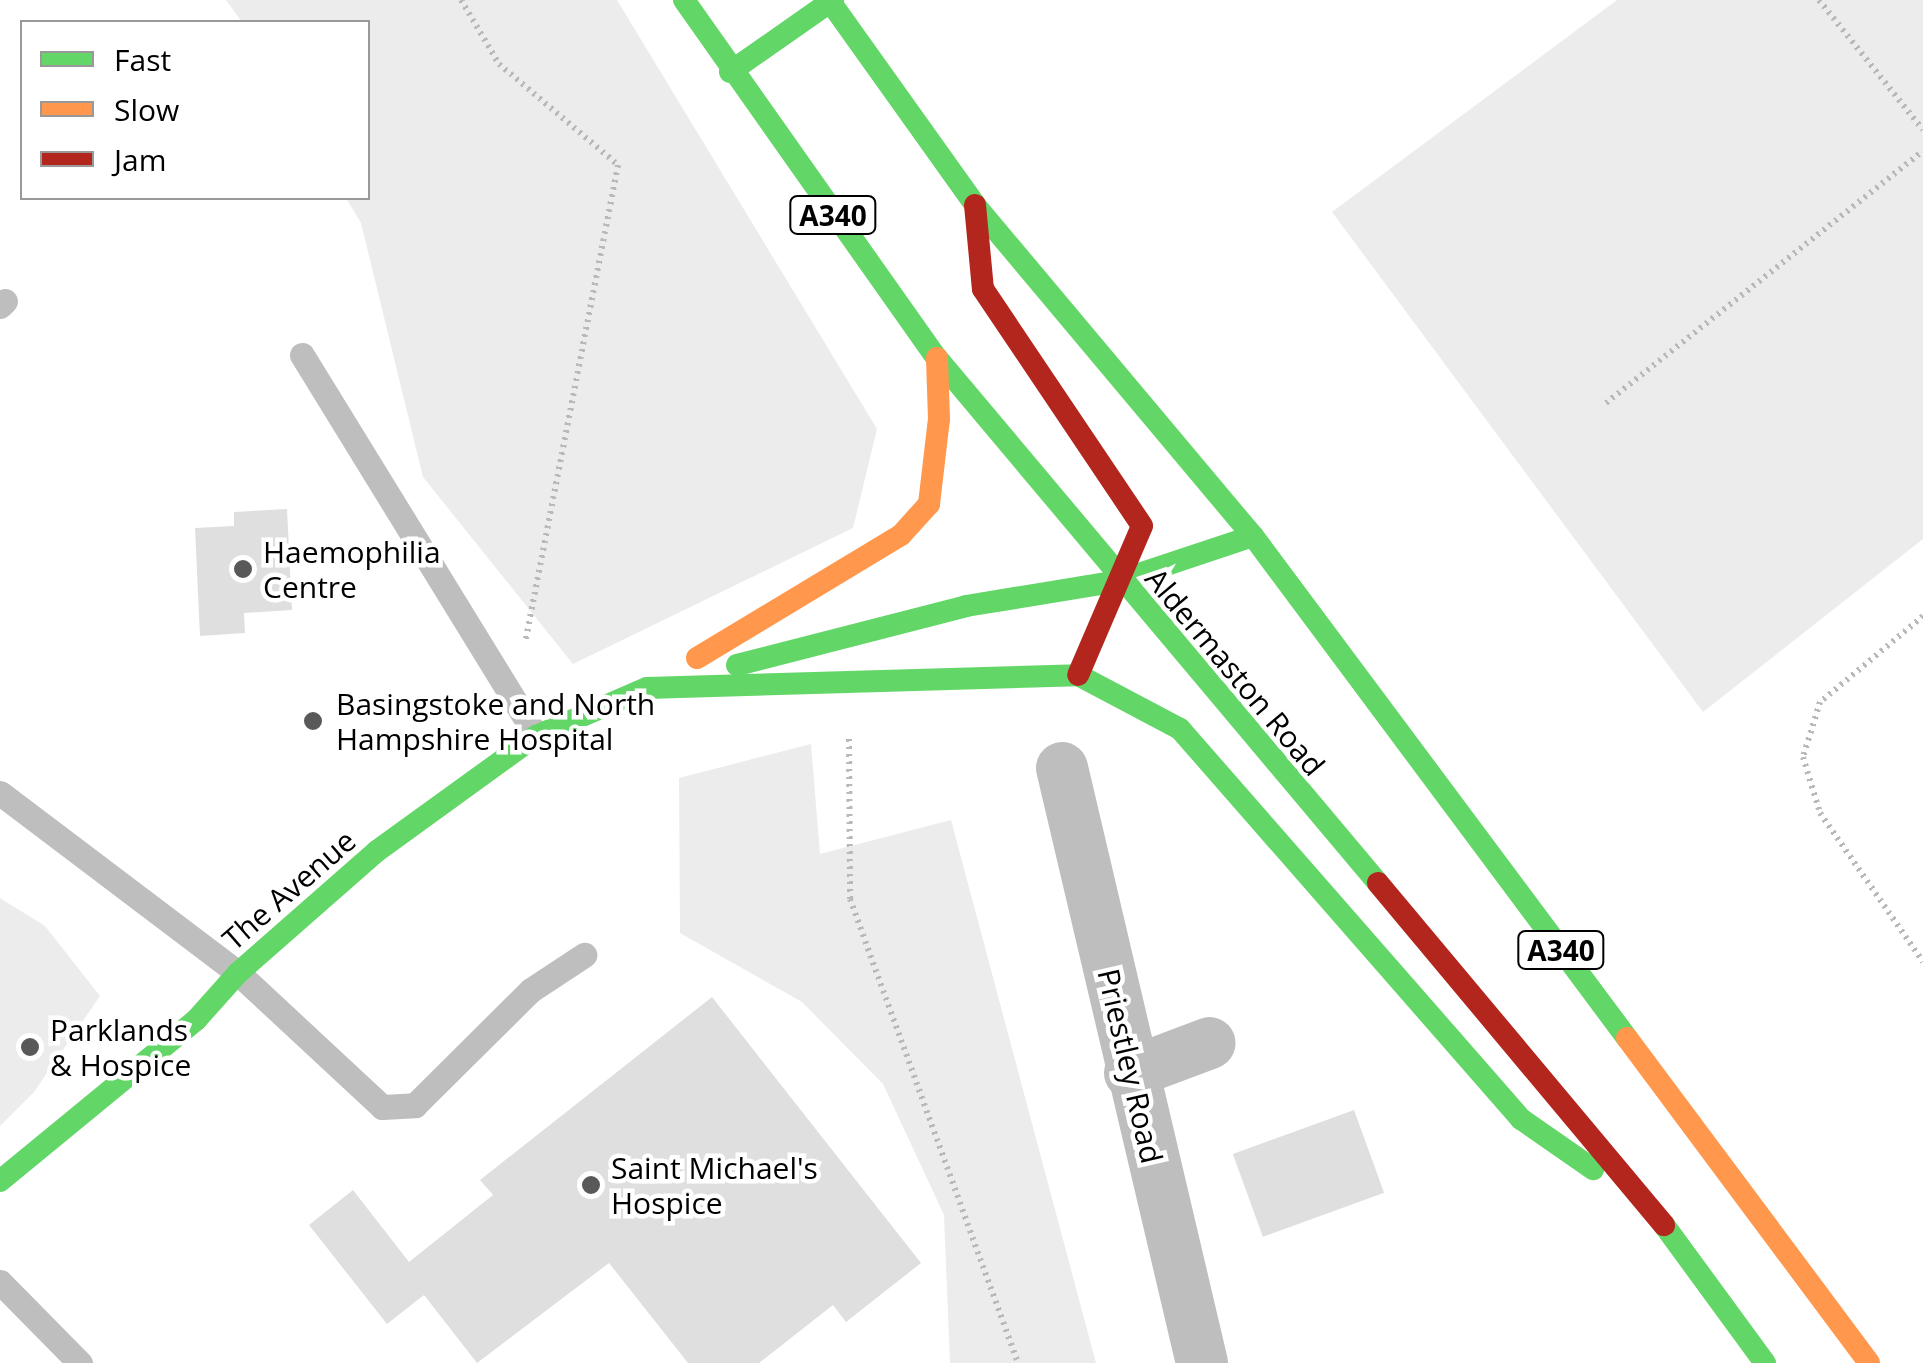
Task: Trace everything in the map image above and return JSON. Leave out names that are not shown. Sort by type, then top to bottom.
[{"type":"main road","name":"Aldermaston Road","points":[[684,0],[730,72],[937,358],[1118,581],[1654,1211],[1765,1363]]},
{"type":"main road","points":[[730,72],[831,1]]},
{"type":"main road","name":"A340","points":[[831,1],[975,205],[1253,536],[1870,1363]]},
{"type":"main road","points":[[647,688],[1078,675],[1142,526],[983,289],[975,205]]},
{"type":"main road","points":[[647,688],[901,534],[929,504],[939,419],[937,358]]},
{"type":"main road","points":[[647,688],[966,606],[1118,581],[1253,536]]},
{"type":"main road","name":"A340","points":[[1078,675],[1180,729],[1520,1119],[1654,1211]]},
{"type":"main road","name":"The Avenue","points":[[0,1181],[196,1020],[238,973],[378,852],[536,736],[647,688]]},
{"type":"street","name":"Priestley Road","points":[[1062,768],[1130,1073],[1202,1363]]},
{"type":"street","points":[[1130,1073],[1210,1043]]},
{"type":"lane","points":[[302,355],[536,736]]},
{"type":"lane","points":[[0,793],[238,973],[382,1106],[424,1098],[531,990],[584,955]]},
{"type":"lane","points":[[0,1282],[80,1363]]},
{"type":"path","points":[[461,0],[499,64],[618,164],[515,699]]},
{"type":"path","points":[[1819,0],[1923,130]]},
{"type":"path","points":[[1606,403],[1923,151]]},
{"type":"path","points":[[1923,616],[1820,702],[1803,757],[1820,813],[1923,962]]},
{"type":"path","points":[[849,721],[850,899],[1018,1363]]},
{"type":"shaded area","points":[[226,0],[617,0],[877,429],[853,528],[573,664],[423,477],[361,223],[347,200],[370,200],[370,20],[241,20]]},
{"type":"shaded area","points":[[1617,0],[1923,0],[1923,539],[1703,712],[1332,212]]},
{"type":"shaded area","points":[[811,744],[820,854],[951,820],[1096,1363],[950,1363],[944,1215],[883,1084],[802,1002],[680,933],[679,778]]},
{"type":"shaded area","points":[[0,898],[45,926],[100,996],[34,1092],[0,1126]]},
{"type":"building","name":"Haemophilia Centre","points":[[287,509],[292,610],[244,613],[245,633],[200,636],[195,528],[234,526],[234,512]]},
{"type":"building","name":"Saint Michael's Hospice","points":[[712,997],[921,1263],[846,1322],[833,1305],[759,1363],[688,1363],[609,1263],[477,1363],[424,1295],[387,1324],[309,1225],[353,1190],[409,1262],[493,1195],[480,1180]]},
{"type":"building","points":[[1354,1110],[1384,1193],[1263,1237],[1233,1154]]},
{"type":"traffic: fast","points":[[684,0],[937,358],[1378,883]]},
{"type":"traffic: fast","points":[[829,0],[975,205],[1253,536],[1627,1038]]},
{"type":"traffic: fast","points":[[730,72],[833,0]]},
{"type":"traffic: fast","points":[[737,665],[966,606],[1118,581],[1253,536]]},
{"type":"traffic: fast","points":[[647,688],[1078,675],[1180,729],[1521,1119],[1593,1169]]},
{"type":"traffic: fast","points":[[0,1181],[196,1020],[238,973],[377,851],[536,736],[647,688]]},
{"type":"traffic: fast","points":[[1664,1225],[1765,1363]]},
{"type":"traffic: slow","points":[[697,658],[901,535],[929,504],[939,419],[937,358]]},
{"type":"traffic: slow","points":[[1627,1038],[1869,1363]]},
{"type":"traffic: jam","points":[[975,205],[983,289],[1142,526],[1078,675]]},
{"type":"traffic: jam","points":[[1378,883],[1664,1225]]},
{"type":"place","name":"Haemophilia Centre","points":[[243,569]]},
{"type":"place","name":"Basingstoke and North Hampshire Hospital","points":[[313,721]]},
{"type":"place","name":"Parklands & Hospice","points":[[30,1047]]},
{"type":"place","name":"Saint Michael's Hospice","points":[[591,1185]]}]
